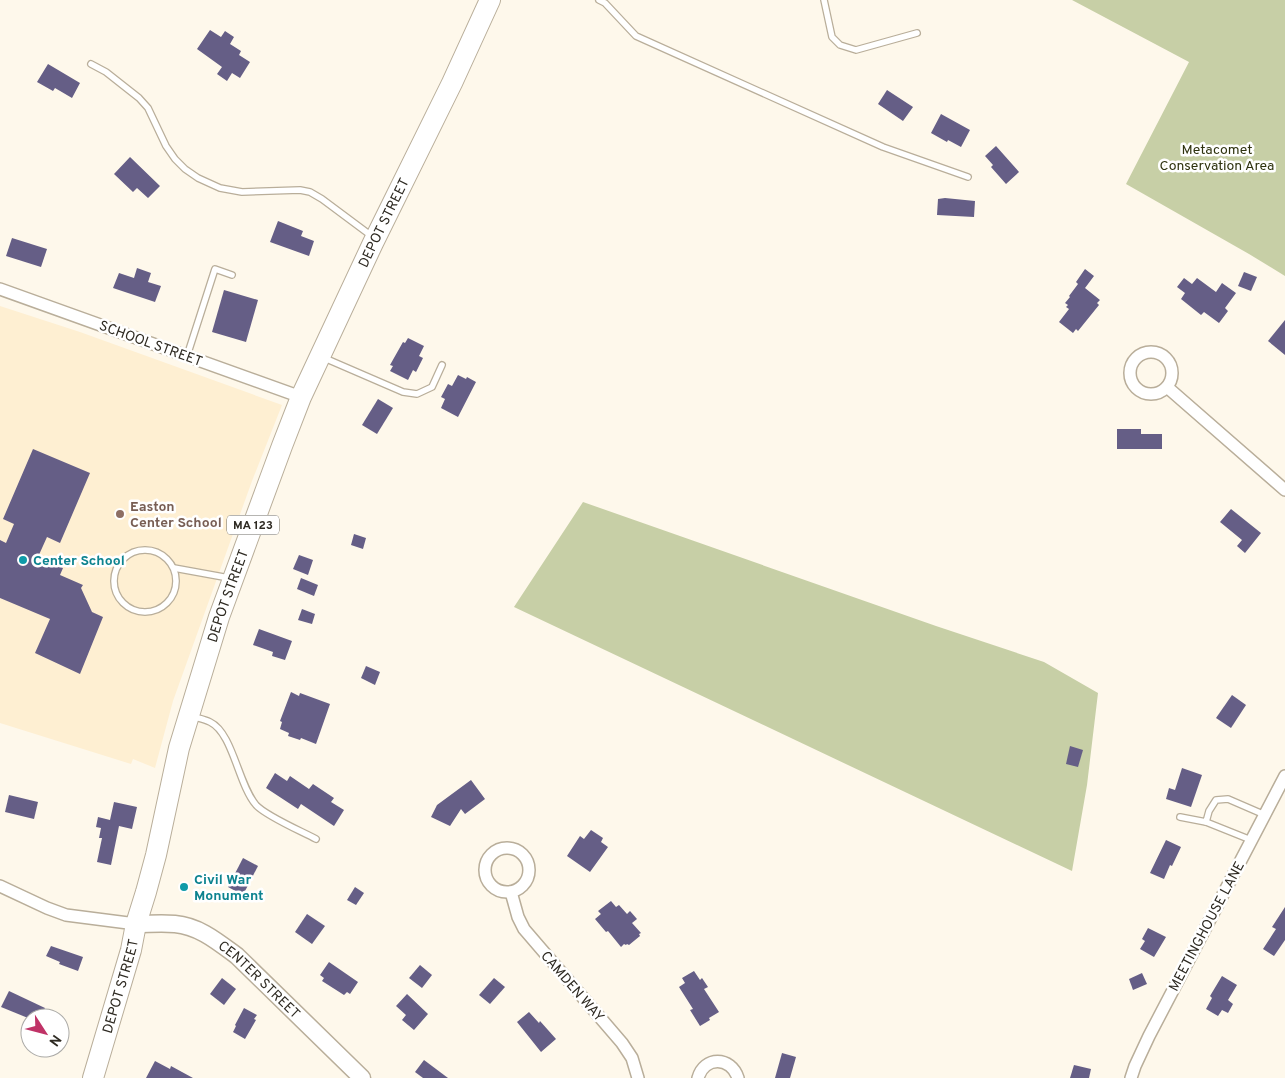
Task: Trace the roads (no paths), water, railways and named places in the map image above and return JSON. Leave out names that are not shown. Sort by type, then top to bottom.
[{"type":"highway","name":"DEPOT STREET","points":[[93,1078],[131,950],[136,924],[156,855],[179,748],[219,616],[301,397],[375,238],[452,83],[490,0]]},
{"type":"main road","name":"CENTER STREET","points":[[136,924],[182,925],[198,930],[218,942],[237,956],[362,1078]]},
{"type":"street","name":"SCHOOL STREET","points":[[0,289],[301,397]]},
{"type":"street","points":[[1167,387],[1285,490]]},
{"type":"street","name":"MEETINGHOUSE LANE","points":[[1131,1078],[1149,1036],[1285,776]]},
{"type":"street","points":[[0,886],[66,915],[136,924]]},
{"type":"street","name":"CAMDEN WAY","points":[[511,892],[518,917],[524,929],[622,1043],[632,1058],[638,1078]]},
{"type":"street","points":[[698,1078],[701,1071],[707,1065],[718,1061],[726,1063],[733,1068],[738,1078]]},
{"type":"lane","points":[[599,0],[636,36],[883,147],[968,176]]},
{"type":"lane","points":[[824,0],[832,37],[840,45],[847,48],[856,50],[917,33]]},
{"type":"lane","points":[[91,64],[106,72],[139,98],[148,108],[166,146],[175,159],[198,178],[220,188],[242,192],[300,190],[310,192],[375,238]]},
{"type":"lane","points":[[187,356],[215,269],[232,275]]},
{"type":"lane","points":[[320,356],[403,392],[417,394],[432,387],[442,365]]},
{"type":"lane","points":[[174,568],[176,578],[175,589],[171,598],[164,606],[155,611],[135,611],[126,606],[114,589],[116,568],[130,553],[140,550],[160,553],[174,568],[233,579]]},
{"type":"lane","points":[[189,715],[211,722],[223,734],[246,790],[257,806],[316,839]]},
{"type":"lane","points":[[1206,822],[1216,800],[1228,799],[1265,815]]},
{"type":"lane","points":[[1180,817],[1206,822],[1251,840]]},
{"type":"place","name":"Easton Center School","points":[[120,514]]},
{"type":"place","name":"Center School","points":[[23,560]]},
{"type":"place","name":"Civil War Monument","points":[[184,887]]},
{"type":"park label","name":"Metacomet Conservation Area","points":[[1217,158]]}]
